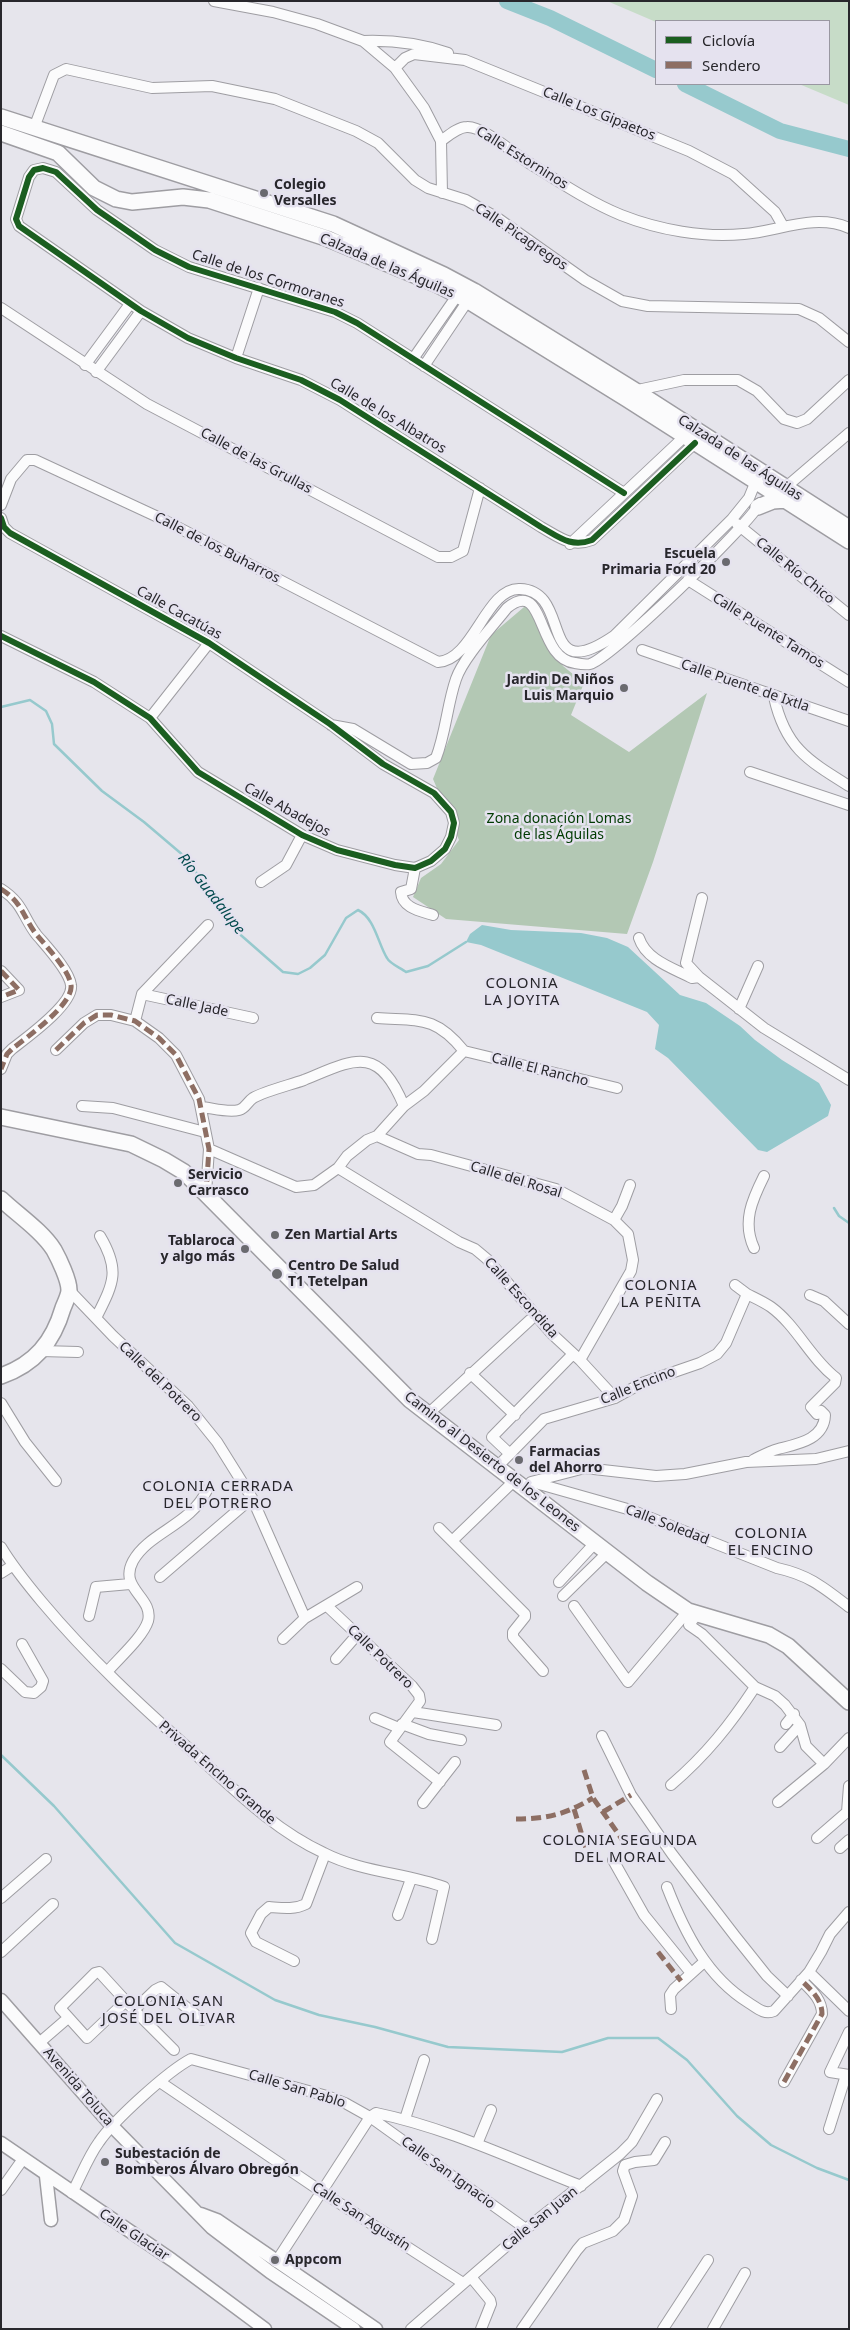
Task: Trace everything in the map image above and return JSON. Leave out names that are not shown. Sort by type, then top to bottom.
[{"type":"main road","name":"Calzada de las Águilas","points":[[1,117],[89,146],[184,174],[333,224],[466,293],[630,394],[772,485],[849,541]]},
{"type":"main road","name":"Calzada de las Águilas","points":[[1,133],[58,153],[94,188],[116,199],[132,202],[183,197],[209,200],[326,238],[466,293]]},
{"type":"main road","points":[[74,170],[72,161],[74,154],[78,150],[89,146]]},
{"type":"main road","points":[[183,197],[189,186],[184,174]]},
{"type":"main road","name":"Calzada de las Águilas","points":[[630,394],[690,439],[849,528]]},
{"type":"main road","points":[[758,507],[773,501],[772,485]]},
{"type":"main road","name":"Camino al Desierto de los Leones","points":[[1,1117],[132,1144],[184,1172],[410,1400],[496,1468],[522,1483],[647,1583],[693,1613],[769,1636],[788,1646],[849,1702]]},
{"type":"main road","points":[[1,1200],[52,1248],[60,1261],[69,1290],[56,1329],[42,1351],[34,1359],[16,1370],[1,1376]]},
{"type":"street","points":[[214,1],[273,12],[317,24],[363,41],[395,68],[424,108],[441,141],[442,193]]},
{"type":"street","points":[[363,41],[378,40],[425,46],[466,60]]},
{"type":"street","name":"Calle Los Gipaetos","points":[[395,68],[405,58],[414,54],[466,60],[689,151],[733,174],[775,212],[783,226]]},
{"type":"street","name":"Calle Picagregos","points":[[34,128],[54,75],[66,69],[152,88],[212,86],[275,99],[356,130],[378,143],[415,180],[428,188],[466,200],[496,217],[585,280],[622,300],[648,306],[799,309],[819,318],[849,342]]},
{"type":"street","name":"Calle Estorninos","points":[[441,141],[466,127],[478,128],[580,194],[620,215],[646,223],[690,232],[721,235],[746,234],[783,226],[824,222],[849,228]]},
{"type":"street","name":"Calle de los Cormoranes","points":[[19,226],[16,219],[29,177],[34,170],[42,168],[56,172],[97,210],[156,250],[188,267],[335,312],[357,323],[624,493]]},
{"type":"street","name":"Calle de los Albatros","points":[[19,226],[140,311],[188,338],[236,358],[301,380],[340,400],[570,544]]},
{"type":"street","points":[[236,358],[259,288]]},
{"type":"street","points":[[413,359],[466,293]]},
{"type":"street","points":[[424,366],[466,293]]},
{"type":"street","points":[[85,365],[130,304]]},
{"type":"street","name":"Calle de las Grullas","points":[[1,308],[147,404],[438,557],[451,557],[463,551],[480,488]]},
{"type":"street","points":[[96,372],[140,311]]},
{"type":"street","points":[[630,394],[684,380],[738,380],[756,392],[784,419],[797,423],[807,419],[849,380]]},
{"type":"street","points":[[732,519],[749,498],[772,485],[849,433]]},
{"type":"street","points":[[570,544],[624,493],[690,439]]},
{"type":"street","points":[[570,544],[581,544],[592,540],[690,439]]},
{"type":"street","name":"Calle de los Buharros","points":[[1,505],[10,479],[27,460],[35,460],[160,518],[438,662],[452,659],[499,598],[521,588],[539,594],[548,604],[563,645],[571,652],[582,653],[595,649],[614,636],[732,519]]},
{"type":"street","points":[[330,724],[353,729],[411,764],[427,763],[436,758],[445,734],[456,678],[472,654],[515,601],[521,599],[529,602],[536,609],[551,647],[560,658],[568,662],[590,665],[609,653],[688,580],[740,528],[758,507],[772,485]]},
{"type":"street","points":[[1,518],[10,534],[1,541]]},
{"type":"street","name":"Calle Río Chico","points":[[732,519],[740,528],[849,615]]},
{"type":"street","name":"Calle Cacatúas","points":[[10,534],[209,643],[330,724]]},
{"type":"street","name":"Calle Puente Tamos","points":[[688,580],[849,682]]},
{"type":"street","name":"Calle Abadejos","points":[[1,636],[94,682],[150,718],[198,772],[302,835],[336,850],[395,866],[415,868]]},
{"type":"street","points":[[150,718],[209,643]]},
{"type":"street","name":"Calle Puente de Ixtla","points":[[642,650],[774,697],[849,721]]},
{"type":"street","points":[[774,697],[776,708],[794,747],[812,762],[849,786]]},
{"type":"street","points":[[330,724],[383,764],[434,794],[451,812],[454,823],[451,837],[445,849],[431,862],[415,868],[411,889],[401,892],[402,898],[409,907],[433,915]]},
{"type":"street","points":[[750,772],[849,805]]},
{"type":"street","points":[[261,882],[286,865],[302,835]]},
{"type":"street","points":[[1,889],[17,902],[30,926],[66,974],[71,984],[68,997],[46,1021],[7,1054],[1,1069]]},
{"type":"street","points":[[702,898],[686,963],[698,977],[764,1028],[849,1080]]},
{"type":"street","points":[[135,1021],[142,994],[208,925]]},
{"type":"street","points":[[638,938],[648,955],[692,978],[698,977]]},
{"type":"street","points":[[739,1009],[758,966]]},
{"type":"street","points":[[1,971],[19,990],[1,997]]},
{"type":"street","name":"Calle Jade","points":[[142,994],[253,1018]]},
{"type":"street","points":[[56,1050],[84,1023],[97,1015],[111,1015],[135,1021],[160,1038],[176,1054],[199,1098],[209,1149],[206,1193]]},
{"type":"street","points":[[209,1149],[296,1187],[314,1185],[338,1168],[347,1156],[367,1140],[377,1136],[404,1106],[424,1091],[464,1051],[440,1026],[426,1021],[377,1018]]},
{"type":"street","name":"Calle El Rancho","points":[[464,1051],[618,1088]]},
{"type":"street","points":[[201,1107],[236,1111],[245,1108],[253,1098],[306,1079],[333,1066],[368,1062],[380,1068],[398,1092],[404,1106]]},
{"type":"street","points":[[82,1106],[113,1108],[205,1132]]},
{"type":"street","name":"Calle del Rosal","points":[[377,1136],[418,1154],[431,1155],[556,1189],[614,1220],[628,1234],[633,1260],[631,1271],[577,1357],[492,1437],[510,1454]]},
{"type":"street","name":"Calle Escondida","points":[[338,1168],[459,1242],[475,1249],[492,1265],[552,1334],[577,1357],[615,1398]]},
{"type":"street","points":[[754,1248],[750,1239],[748,1219],[752,1199],[764,1176]]},
{"type":"street","points":[[614,1220],[630,1185]]},
{"type":"street","points":[[96,1318],[110,1290],[113,1274],[111,1254],[100,1236]]},
{"type":"street","points":[[735,1285],[771,1307],[827,1371],[836,1378],[835,1383],[812,1407],[817,1414],[821,1412],[825,1415],[816,1435],[802,1444],[776,1449],[750,1462]]},
{"type":"street","name":"Calle del Potrero","points":[[69,1290],[137,1359],[188,1406],[217,1442],[252,1498],[305,1618]]},
{"type":"street","name":"Calle Encino","points":[[496,1468],[544,1419],[615,1398],[642,1383],[700,1363],[718,1354],[726,1343],[747,1294]]},
{"type":"street","points":[[810,1295],[824,1301],[849,1324]]},
{"type":"street","points":[[428,1414],[470,1373],[530,1320]]},
{"type":"street","points":[[42,1351],[78,1352]]},
{"type":"street","points":[[470,1373],[515,1415]]},
{"type":"street","points":[[1,1403],[25,1442],[56,1481]]},
{"type":"street","points":[[452,1541],[522,1483],[584,1468],[656,1476],[685,1474],[750,1462],[816,1459],[849,1450]]},
{"type":"street","name":"Calle Soledad","points":[[522,1483],[631,1510],[770,1565],[799,1573],[813,1580],[849,1607]]},
{"type":"street","points":[[107,1672],[142,1631],[148,1621],[149,1613],[144,1602],[130,1584],[130,1570],[134,1560],[146,1546],[190,1515],[202,1502],[207,1490]]},
{"type":"street","points":[[160,1576],[252,1498]]},
{"type":"street","points":[[438,1528],[525,1614],[525,1617],[512,1635],[543,1672]]},
{"type":"street","points":[[559,1582],[595,1542]]},
{"type":"street","name":"Privada Encino Grande","points":[[1,1547],[12,1566],[64,1629],[150,1714],[267,1818],[298,1840],[325,1854],[349,1863],[444,1887],[432,1939]]},
{"type":"street","points":[[563,1596],[608,1552]]},
{"type":"street","points":[[1,1573],[12,1566]]},
{"type":"street","points":[[89,1616],[96,1587],[130,1584]]},
{"type":"street","points":[[283,1639],[305,1618],[357,1587]]},
{"type":"street","name":"Calle Potrero","points":[[327,1606],[412,1686],[419,1695],[420,1701],[413,1712]]},
{"type":"street","points":[[574,1606],[628,1682],[693,1613]]},
{"type":"street","points":[[693,1613],[689,1625],[718,1648],[755,1687],[775,1696],[794,1714],[800,1724],[806,1746]]},
{"type":"street","points":[[336,1659],[357,1635]]},
{"type":"street","points":[[1,1669],[25,1692],[34,1693],[41,1687],[43,1681],[41,1674],[22,1644]]},
{"type":"street","points":[[670,1785],[706,1754],[755,1687]]},
{"type":"street","points":[[440,1782],[390,1744],[400,1726],[413,1712],[496,1725]]},
{"type":"street","points":[[786,1724],[794,1714]]},
{"type":"street","points":[[375,1718],[429,1734],[461,1740]]},
{"type":"street","points":[[780,1747],[800,1724]]},
{"type":"street","points":[[602,1736],[631,1795],[672,1854],[752,1957],[788,1996]]},
{"type":"street","points":[[790,1737],[806,1746],[824,1764]]},
{"type":"street","points":[[778,1802],[824,1764],[848,1741]]},
{"type":"street","points":[[423,1803],[455,1762]]},
{"type":"street","points":[[817,1838],[847,1812],[849,1786]]},
{"type":"street","points":[[840,1848],[849,1840]]},
{"type":"street","points":[[294,1961],[256,1942],[251,1932],[261,1914],[269,1906],[291,1908],[306,1904],[325,1854]]},
{"type":"street","points":[[1,1898],[46,1859]]},
{"type":"street","points":[[613,1860],[644,1915],[691,1973]]},
{"type":"street","points":[[398,1915],[411,1880]]},
{"type":"street","points":[[667,1888],[679,1917],[704,1962],[715,1976],[736,1995],[764,2012],[774,2011],[788,1996],[822,1952],[830,1934],[849,1912]]},
{"type":"street","points":[[1,1952],[53,1904]]},
{"type":"street","points":[[671,2009],[670,1995],[704,1962]]},
{"type":"street","points":[[808,1972],[849,2011]]},
{"type":"street","points":[[126,2001],[87,2038],[60,2008],[95,1973],[101,1974],[174,2050]]},
{"type":"street","points":[[784,2082],[822,2014],[822,2005],[818,1998],[801,1980]]},
{"type":"street","points":[[134,2010],[155,1990],[161,1988],[202,2020]]},
{"type":"street","name":"Avenida Toluca","points":[[1,2000],[112,2126],[212,2228],[270,2272],[354,2329]]},
{"type":"street","points":[[39,2043],[68,2018]]},
{"type":"street","points":[[829,2130],[848,2075],[832,2073],[830,2071],[849,2032]]},
{"type":"street","name":"Calle San Pablo","points":[[72,2193],[99,2142],[112,2126],[160,2082],[187,2061],[195,2060],[327,2096],[345,2102],[370,2117]]},
{"type":"street","points":[[405,2119],[424,2060]]},
{"type":"street","name":"Calle San Agustín","points":[[160,2082],[322,2192],[467,2280],[490,2300],[491,2304],[481,2329]]},
{"type":"street","name":"Calle San Juan","points":[[411,2329],[526,2229],[606,2167],[632,2142],[656,2099]]},
{"type":"street","points":[[477,2144],[491,2110]]},
{"type":"street","points":[[276,2262],[370,2117],[376,2113],[405,2119],[477,2144],[581,2186]]},
{"type":"street","name":"Calle San Ignacio","points":[[370,2117],[526,2229]]},
{"type":"street","points":[[522,2329],[576,2250],[583,2243],[613,2231],[624,2220],[632,2196],[623,2170],[625,2166],[636,2162],[654,2160],[665,2142]]},
{"type":"street","name":"Calle Glaciar","points":[[1,2143],[46,2176],[172,2260],[266,2329]]},
{"type":"street","points":[[1,2190],[23,2159]]},
{"type":"street","points":[[46,2176],[51,2220]]},
{"type":"street","name":"Avenida Toluca","points":[[200,2214],[217,2220],[376,2329]]},
{"type":"street","points":[[663,2329],[708,2260]]},
{"type":"street","points":[[713,2329],[745,2273]]},
{"type":"green space","points":[[607,1],[849,1],[849,105],[801,85],[830,85],[830,20],[655,20],[655,22]]},
{"type":"green space","name":"Zona donación Lomas de las Águilas","points":[[530,602],[563,666],[584,683],[571,715],[629,752],[707,693],[653,862],[627,934],[446,919],[413,897],[421,878],[441,864],[459,840],[433,779],[491,635]]},
{"type":"water","points":[[482,925],[511,930],[581,933],[607,938],[628,947],[680,995],[706,1003],[740,1026],[782,1060],[819,1083],[831,1105],[828,1116],[767,1152],[758,1150],[668,1058],[655,1049],[659,1025],[647,1012],[481,945],[466,942],[470,934]]},
{"type":"waterway","points":[[507,1],[550,18],[655,70]]},
{"type":"waterway","points":[[687,85],[780,131],[849,149]]},
{"type":"waterway","name":"Río Guadalupe","points":[[1,707],[30,700],[46,711],[52,724],[54,744],[102,791],[144,822],[184,856],[201,879],[214,903],[235,930],[283,972],[298,974],[310,968],[325,955],[346,918],[358,910],[364,914],[372,925],[388,960],[406,972],[428,966],[466,942]]},
{"type":"waterway","name":"Río Guadalupe","points":[[834,1208],[839,1216],[849,1223]]},
{"type":"waterway","points":[[1,1755],[54,1806],[175,1943],[275,2000],[319,2015],[375,2027],[448,2047],[562,2052],[608,2038],[658,2038],[687,2060],[737,2116],[771,2145],[817,2168],[849,2180]]},
{"type":"marked path","points":[[1,889],[14,900],[36,934],[62,965],[71,985],[70,993],[57,1011],[7,1054],[1,1069]]},
{"type":"marked path","points":[[1,971],[19,990],[1,997]]},
{"type":"marked path","points":[[56,1050],[84,1023],[97,1015],[111,1015],[135,1021],[159,1038],[176,1055],[199,1099],[209,1149],[206,1193]]},
{"type":"marked path","points":[[584,1770],[593,1798],[624,1842]]},
{"type":"marked path","points":[[603,1812],[631,1795]]},
{"type":"marked path","points":[[516,1819],[556,1815],[593,1798]]},
{"type":"marked path","points":[[574,1809],[588,1855]]},
{"type":"marked path","points":[[658,1952],[681,1981]]},
{"type":"marked path","points":[[784,2082],[822,2014],[818,1999],[801,1980]]},
{"type":"cycle path","points":[[624,493],[357,323],[335,312],[189,267],[155,250],[97,210],[56,172],[43,168],[34,170],[29,177],[16,219],[19,226],[141,311],[188,338],[236,358],[301,380],[340,400],[541,527],[565,540],[578,543],[592,540],[695,443]]},
{"type":"cycle path","points":[[1,518],[4,527],[10,533],[209,643],[330,724],[383,764],[434,793],[451,812],[454,823],[451,837],[445,849],[431,861],[415,868],[395,865],[337,850],[302,835],[198,772],[150,718],[94,682],[1,636]]},
{"type":"place","name":"Colegio Versalles","points":[[264,193]]},
{"type":"place","name":"Escuela Primaria Ford 20","points":[[726,562]]},
{"type":"place","name":"Jardin De Niños Luis Marquio","points":[[624,688]]},
{"type":"place","name":"Servicio Carrasco","points":[[178,1183]]},
{"type":"place","name":"Zen Martial Arts","points":[[275,1235]]},
{"type":"place","name":"Tablaroca y algo más","points":[[245,1249]]},
{"type":"place","name":"Centro De Salud T1 Tetelpan","points":[[277,1274]]},
{"type":"place","name":"Farmacias del Ahorro","points":[[519,1460]]},
{"type":"place","name":"Subestación de Bomberos Álvaro Obregón","points":[[105,2162]]},
{"type":"place","name":"Appcom","points":[[275,2260]]},
{"type":"district","name":"COLONIA LA JOYITA","points":[[522,992]]},
{"type":"district","name":"COLONIA LA PEÑITA","points":[[661,1294]]},
{"type":"district","name":"COLONIA CERRADA DEL POTRERO","points":[[218,1496]]},
{"type":"district","name":"COLONIA EL ENCINO","points":[[771,1542]]},
{"type":"district","name":"COLONIA SEGUNDA DEL MORAL","points":[[620,1850]]},
{"type":"district","name":"COLONIA SAN JOSÉ DEL OLIVAR","points":[[169,2010]]}]
